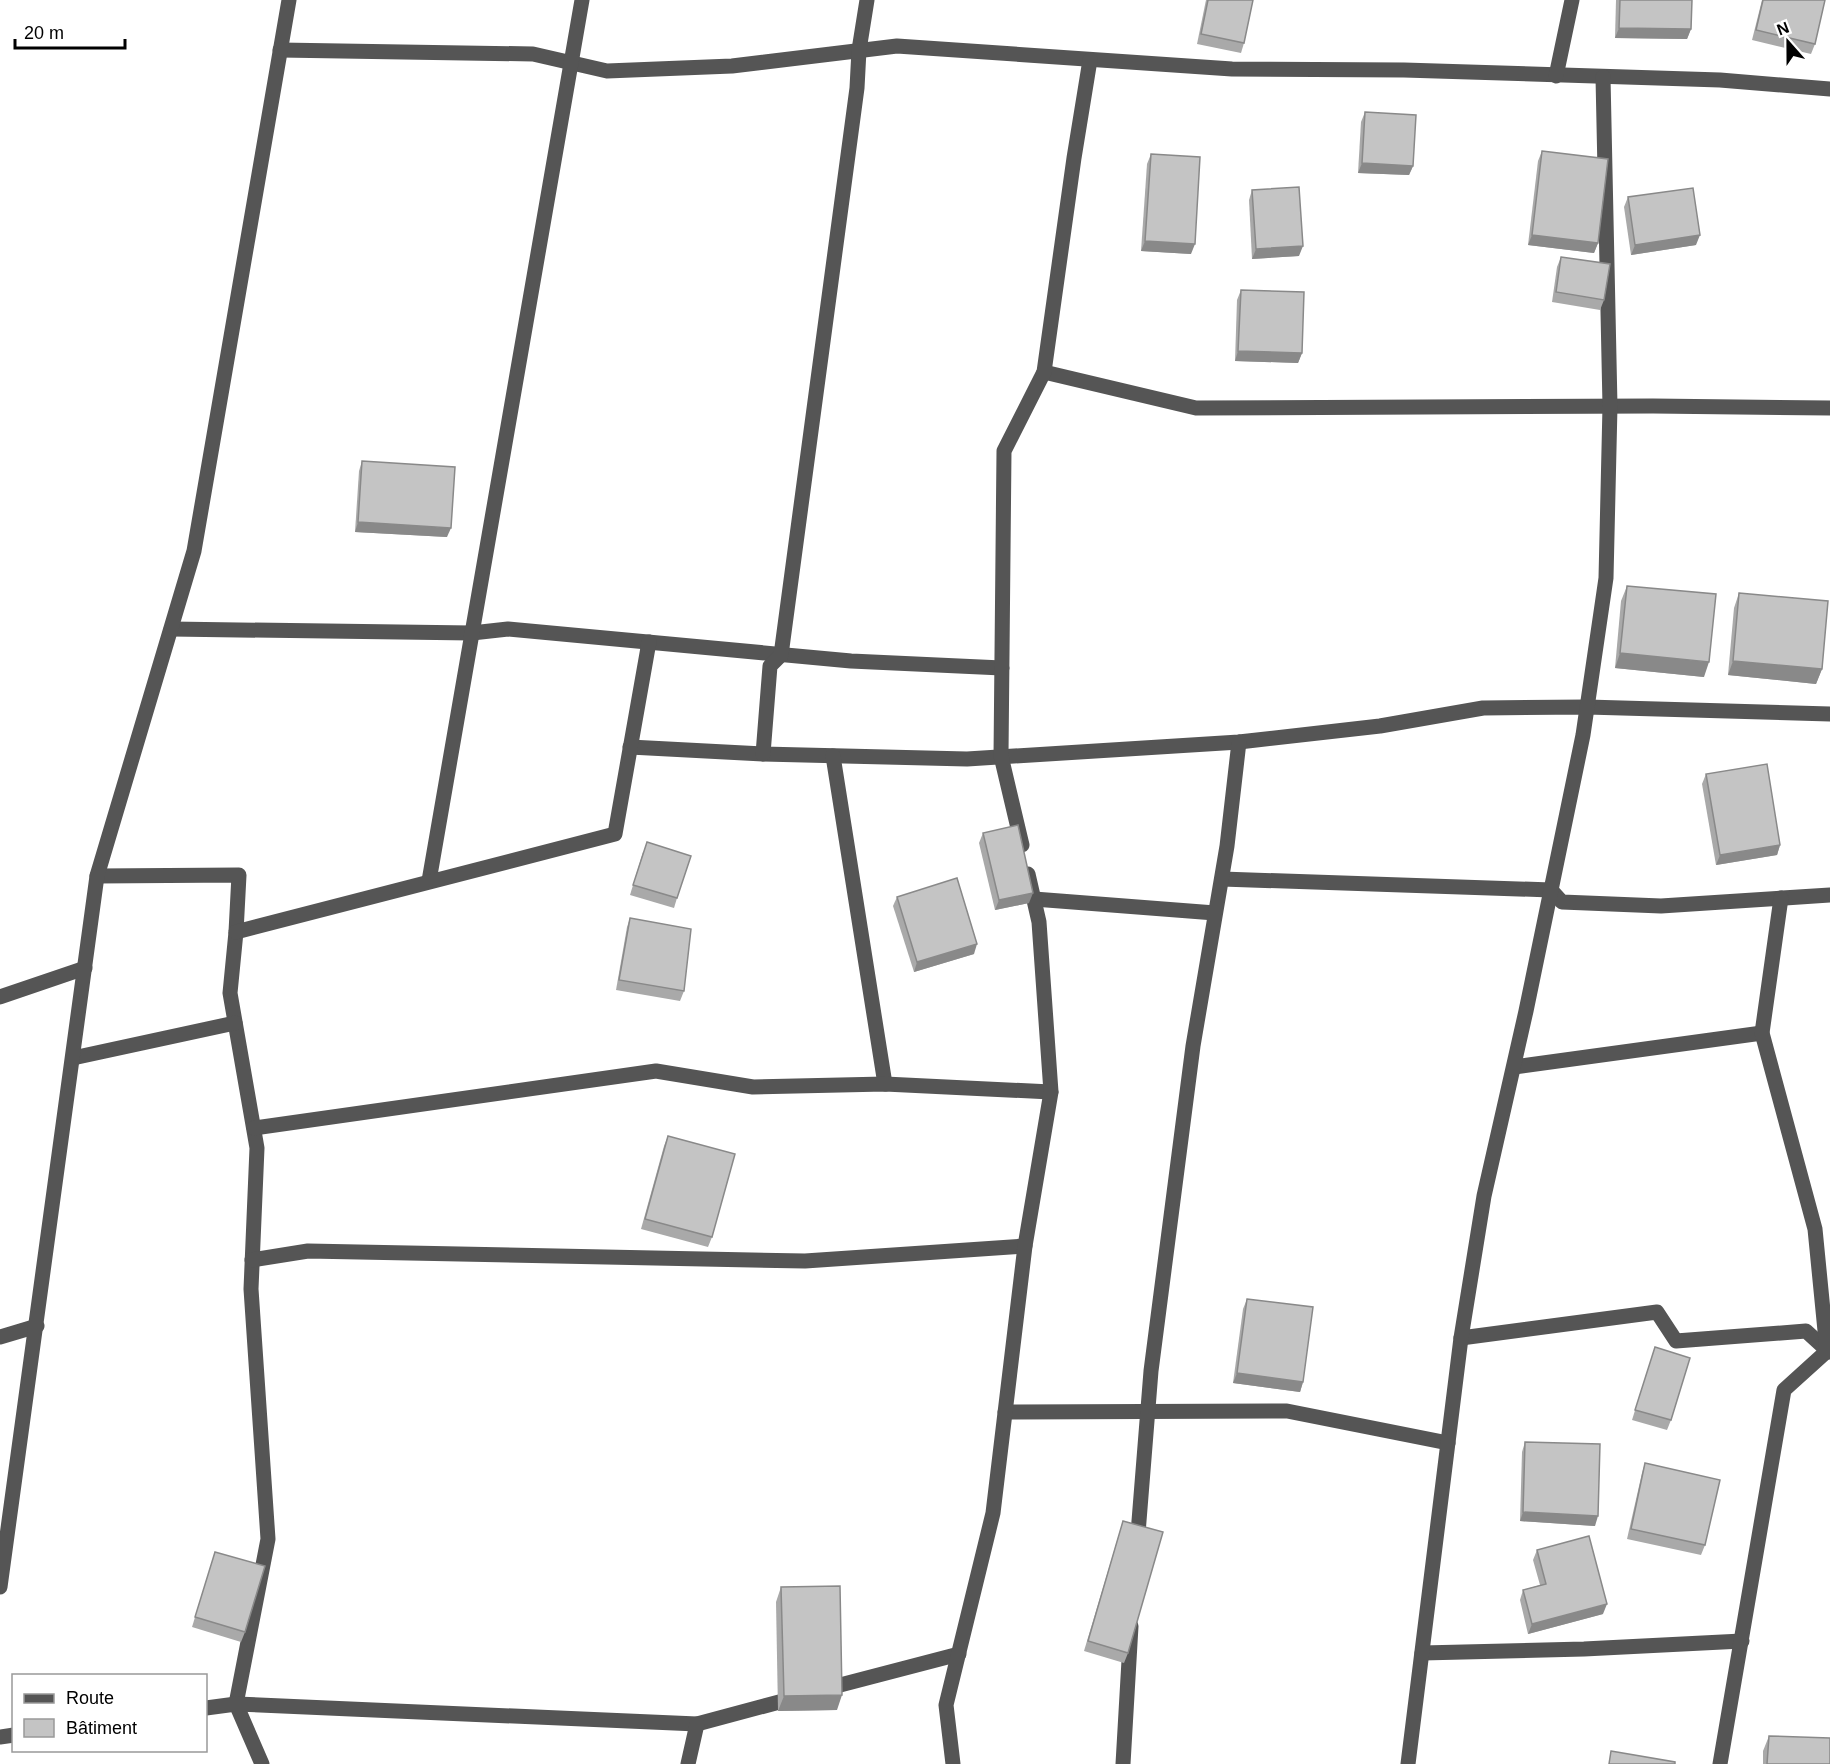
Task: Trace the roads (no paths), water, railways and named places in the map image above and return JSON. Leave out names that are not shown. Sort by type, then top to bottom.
[{"type":"street","points":[[0,1587],[97,876],[194,551],[289,0]]},
{"type":"street","points":[[429,881],[582,0]]},
{"type":"street","points":[[763,754],[770,666],[782,655],[867,0]]},
{"type":"street","points":[[1556,76],[1572,0]]},
{"type":"street","points":[[280,50],[533,54],[607,71],[721,66],[897,46],[1232,69],[1404,70],[1720,80],[1830,89]]},
{"type":"street","points":[[953,1764],[946,1705],[993,1513],[1025,1246],[1051,1092],[1039,922],[1001,756],[1004,451],[1044,372],[1090,60]]},
{"type":"street","points":[[1408,1764],[1461,1338],[1485,1196],[1551,890],[1587,707],[1606,578],[1610,406],[1603,77]]},
{"type":"street","points":[[1044,372],[1196,408],[1610,406],[1830,408]]},
{"type":"street","points":[[171,629],[472,633],[508,629],[852,661],[1002,668]]},
{"type":"street","points":[[236,932],[615,834],[649,642]]},
{"type":"street","points":[[630,747],[763,754],[967,759],[1239,742],[1380,726],[1483,708],[1587,707],[1830,714]]},
{"type":"street","points":[[1136,1567],[1151,1371],[1192,1046],[1222,879],[1239,742]]},
{"type":"street","points":[[833,756],[885,1084]]},
{"type":"street","points":[[97,876],[239,875],[230,993],[257,1148],[250,1289],[268,1539],[236,1704],[262,1764]]},
{"type":"street","points":[[1222,879],[1551,890],[1562,902],[1650,905],[1830,895]]},
{"type":"street","points":[[1781,898],[1762,1033],[1815,1229],[1828,1352]]},
{"type":"street","points":[[1034,899],[1215,913]]},
{"type":"street","points":[[0,997],[85,968]]},
{"type":"street","points":[[73,1058],[235,1023]]},
{"type":"street","points":[[1514,1067],[1762,1033]]},
{"type":"street","points":[[254,1128],[656,1071],[753,1088],[885,1084],[1051,1092]]},
{"type":"street","points":[[252,1260],[308,1251],[805,1261],[1025,1246]]},
{"type":"street","points":[[1461,1338],[1657,1312],[1676,1341],[1806,1331],[1828,1352]]},
{"type":"street","points":[[0,1337],[37,1326]]},
{"type":"street","points":[[1720,1764],[1784,1390],[1828,1352]]},
{"type":"street","points":[[1005,1412],[1287,1411],[1448,1443]]},
{"type":"street","points":[[1123,1764],[1132,1614]]},
{"type":"street","points":[[1422,1653],[1584,1649],[1742,1641]]},
{"type":"street","points":[[207,1708],[236,1704],[697,1724],[959,1654]]},
{"type":"street","points":[[688,1764],[697,1724]]}]
